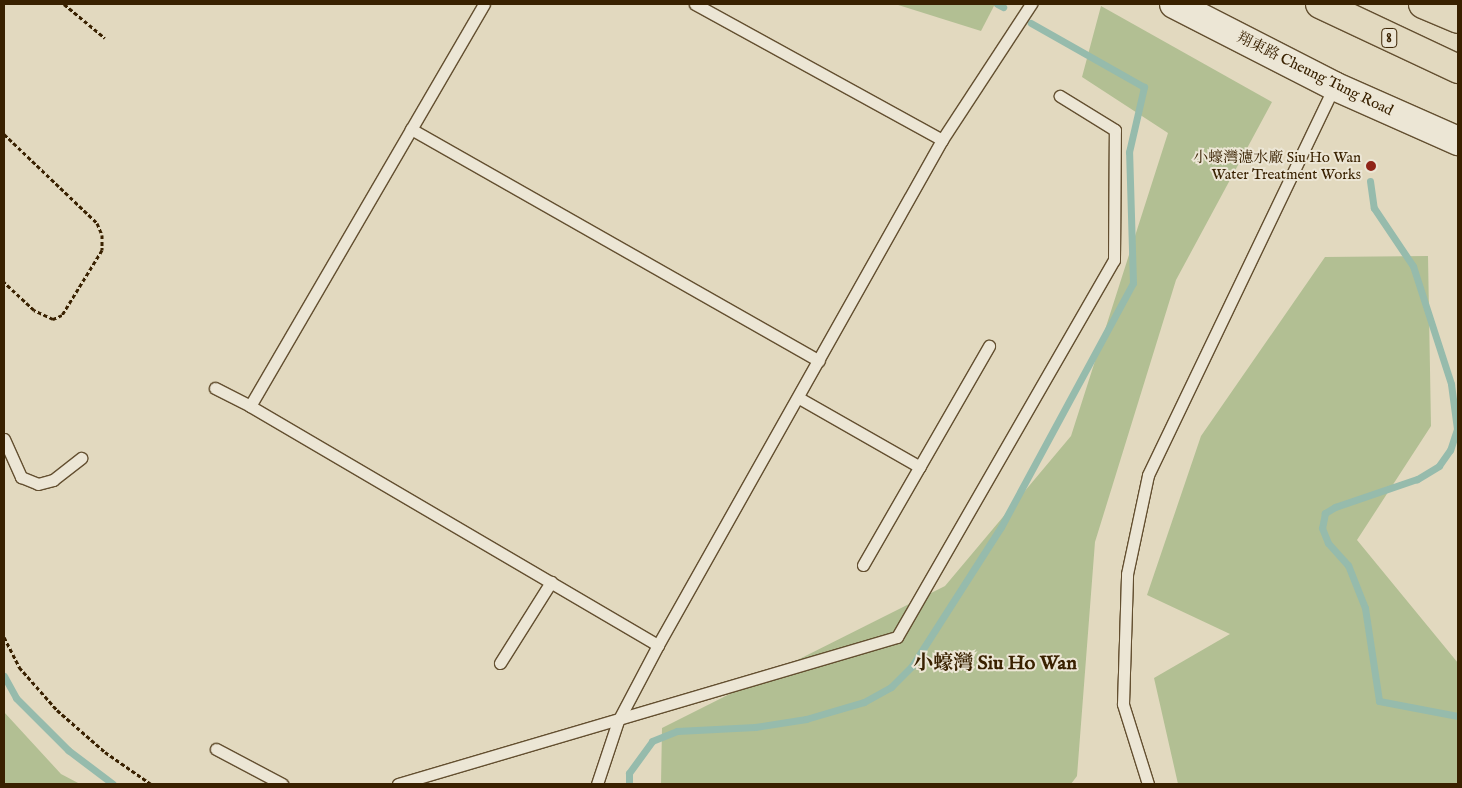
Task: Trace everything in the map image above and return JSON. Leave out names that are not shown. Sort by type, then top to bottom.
[{"type":"highway","name":"8","points":[[1320,4],[1458,70]]},
{"type":"highway","points":[[1423,4],[1458,19]]},
{"type":"main road","name":"翔東路 Cheung Tung Road","points":[[1174,4],[1334,86],[1458,141]]},
{"type":"lane","points":[[250,406],[484,4]]},
{"type":"lane","points":[[694,4],[942,140]]},
{"type":"lane","points":[[597,784],[618,721],[658,645],[942,140],[1031,4]]},
{"type":"lane","points":[[1148,784],[1123,704],[1127,574],[1148,475],[1334,86]]},
{"type":"lane","points":[[398,784],[618,721],[897,637],[1114,260],[1115,130],[1060,96]]},
{"type":"lane","points":[[411,129],[819,361]]},
{"type":"lane","points":[[863,565],[989,346]]},
{"type":"lane","points":[[216,388],[250,406],[658,645]]},
{"type":"lane","points":[[798,398],[920,467]]},
{"type":"lane","points":[[4,439],[21,477],[38,484],[53,480],[81,458]]},
{"type":"lane","points":[[500,663],[551,582]]},
{"type":"lane","points":[[216,749],[282,784]]},
{"type":"path","points":[[64,4],[105,38]]},
{"type":"path","points":[[4,134],[97,223],[102,235],[102,250],[62,315],[53,318],[34,310],[4,282]]},
{"type":"path","points":[[4,637],[19,667],[57,710],[105,752],[151,784]]},
{"type":"green space","points":[[895,4],[995,4],[981,31]]},
{"type":"green space","points":[[1101,6],[1272,102],[1176,280],[1095,542],[1077,776],[1071,784],[661,784],[662,728],[945,586],[1071,436],[1168,133],[1082,77]]},
{"type":"green space","points":[[1428,256],[1431,426],[1357,540],[1458,663],[1458,784],[1178,784],[1154,678],[1230,634],[1147,595],[1201,436],[1325,257]]},
{"type":"green space","points":[[4,712],[61,774],[80,784],[4,784]]},
{"type":"waterway","points":[[997,4],[1003,7]]},
{"type":"waterway","points":[[629,784],[629,773],[652,741],[677,731],[755,727],[806,719],[864,702],[891,687],[912,666],[1001,527],[1133,283],[1129,152],[1144,87],[1031,23]]},
{"type":"waterway","points":[[1370,181],[1374,208],[1413,266],[1451,384],[1457,429],[1450,450],[1439,466],[1417,479],[1335,507],[1325,513],[1322,528],[1328,543],[1348,565],[1365,608],[1379,701],[1458,716]]},
{"type":"waterway","points":[[4,676],[16,698],[68,750],[113,784]]},
{"type":"place","name":"小蠔灣濾水廠 Siu Ho Wan Water Treatment Works","points":[[1371,166]]},
{"type":"district","name":"小蠔灣 Siu Ho Wan","points":[[995,663]]}]
